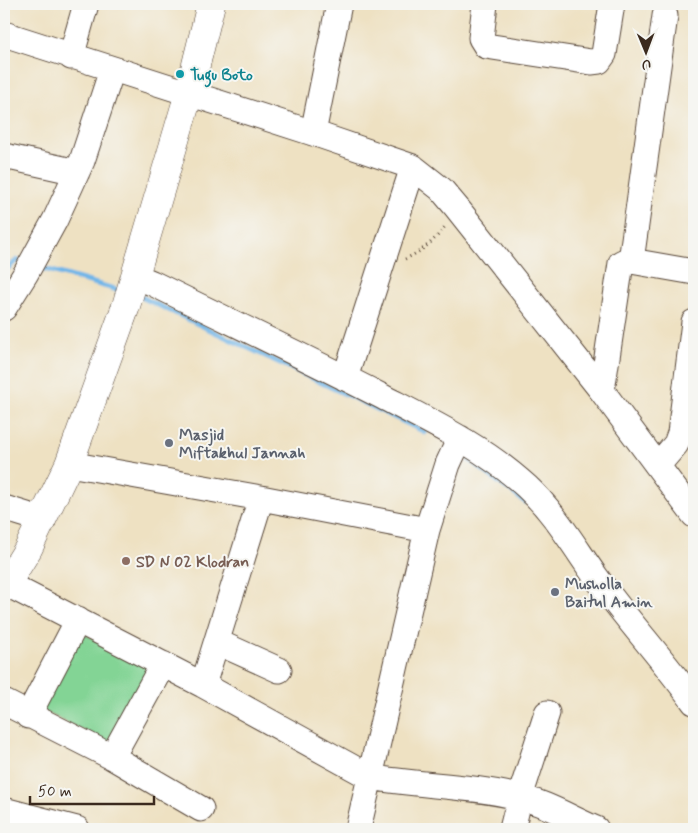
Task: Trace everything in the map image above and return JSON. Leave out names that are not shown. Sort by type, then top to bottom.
[{"type":"main road","points":[[6,586],[43,520],[69,464],[138,285],[198,96],[211,4]]},
{"type":"street","points":[[71,57],[86,4]]},
{"type":"street","points":[[313,133],[339,4]]},
{"type":"street","points":[[485,4],[481,38],[486,46],[591,62],[599,60],[604,54],[612,4]]},
{"type":"street","points":[[602,391],[619,268],[621,263],[632,252],[665,16]]},
{"type":"street","points":[[4,34],[413,167],[441,189],[457,208],[602,391],[694,515]]},
{"type":"street","points":[[4,308],[55,220],[77,172],[112,70]]},
{"type":"street","points":[[4,156],[77,172]]},
{"type":"street","points":[[345,378],[413,167]]},
{"type":"street","points":[[632,252],[694,272]]},
{"type":"street","points":[[138,285],[345,378],[455,449],[525,486],[549,510],[596,577],[663,660],[694,702]]},
{"type":"street","points":[[658,465],[676,444],[680,433],[694,322]]},
{"type":"street","points":[[358,829],[427,530],[455,449]]},
{"type":"street","points":[[69,464],[427,530]]},
{"type":"street","points":[[204,685],[260,498]]},
{"type":"street","points":[[4,508],[43,520]]},
{"type":"street","points":[[6,586],[78,620],[204,685],[370,777],[495,792],[520,797],[548,806],[596,829]]},
{"type":"street","points":[[28,716],[78,620]]},
{"type":"street","points":[[217,642],[280,670]]},
{"type":"street","points":[[112,757],[163,664]]},
{"type":"street","points":[[4,702],[28,716],[112,757],[201,809]]},
{"type":"street","points":[[512,829],[520,797],[547,713]]},
{"type":"street","points":[[4,810],[77,829]]},
{"type":"path","points":[[384,260],[406,259],[420,251],[440,234],[457,208]]},
{"type":"green space","points":[[80,632],[155,669],[116,746],[37,708]]},
{"type":"waterway","points":[[204,88],[209,69]]},
{"type":"waterway","points":[[4,270],[17,260],[23,262]]},
{"type":"waterway","points":[[38,267],[121,291]]},
{"type":"waterway","points":[[137,295],[425,432]]},
{"type":"waterway","points":[[460,453],[525,502]]},
{"type":"place","name":"Tugu Boto","points":[[180,74]]},
{"type":"place","name":"Masjid Miftakhul Jannah","points":[[169,443]]},
{"type":"place","name":"SD N 02 Klodran","points":[[126,561]]},
{"type":"place","name":"Musholla Baitul Amin","points":[[555,592]]}]
